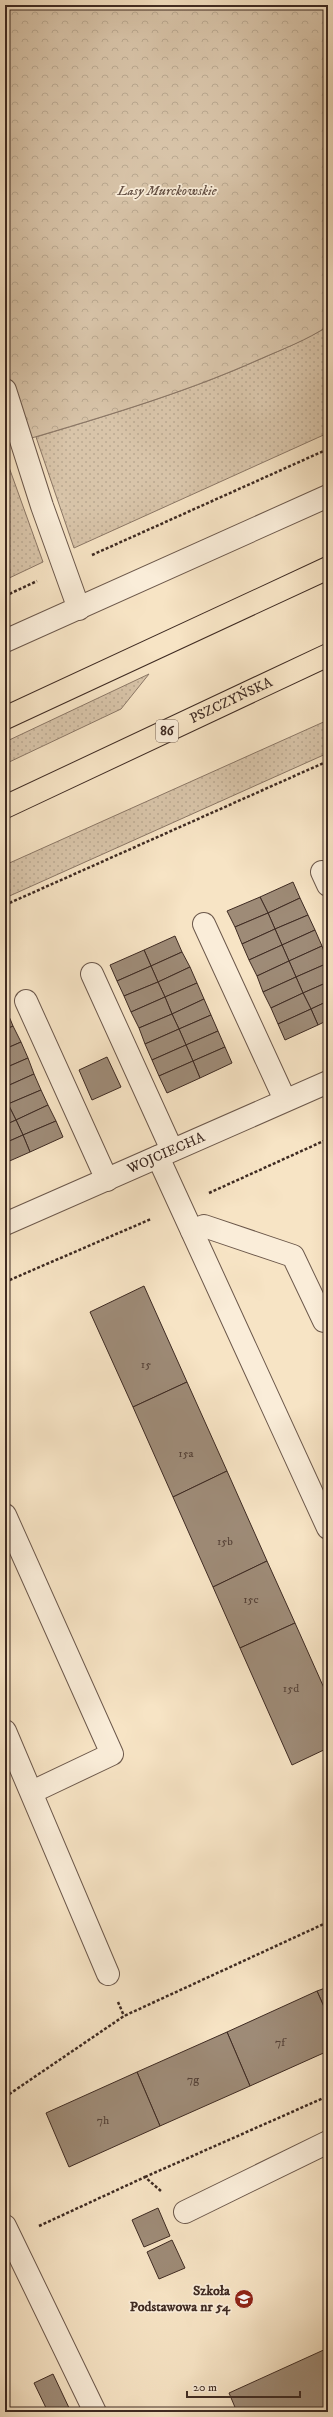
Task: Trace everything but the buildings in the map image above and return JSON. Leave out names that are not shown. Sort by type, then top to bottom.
[{"type":"main road","points":[[5,718],[328,568]]},
{"type":"main road","name":"PSZCZYŃSKA","points":[[5,807],[328,655]]},
{"type":"street","points":[[5,390],[63,568],[79,609]]},
{"type":"street","points":[[5,641],[328,496]]},
{"type":"street","points":[[204,924],[285,1100]]},
{"type":"street","points":[[92,974],[165,1154],[192,1231],[328,1528]]},
{"type":"street","points":[[26,1001],[107,1180]]},
{"type":"street","name":"WOJCIECHA","points":[[5,1224],[328,1082]]},
{"type":"street","points":[[192,1231],[204,1226],[293,1256],[324,1321]]},
{"type":"street","points":[[5,1515],[112,1754],[32,1792]]},
{"type":"street","points":[[5,1731],[108,1974]]},
{"type":"street","points":[[185,2212],[328,2142]]},
{"type":"street","points":[[8,2232],[95,2412]]},
{"type":"path","points":[[63,568],[328,448]]},
{"type":"path","points":[[5,905],[328,760]]},
{"type":"path","points":[[5,2097],[124,2016],[328,1922]]},
{"type":"path","points":[[8,2232],[145,2177],[328,2096]]},
{"type":"path","points":[[145,2177],[185,2212]]},
{"type":"green space","name":"Lasy Murckowskie","points":[[5,5],[328,5],[328,326],[295,344],[198,385],[134,407],[5,446]]},
{"type":"green space","points":[[328,326],[328,433],[74,548],[36,437],[122,411],[208,381],[296,343]]},
{"type":"green space","points":[[5,456],[43,562],[5,580]]},
{"type":"green space","points":[[149,674],[121,709],[5,764],[5,742]]},
{"type":"green space","points":[[328,720],[328,753],[5,898],[5,865]]},
{"type":"place","name":"Szkoła Podstawowa nr 54","points":[[244,2299]]}]
